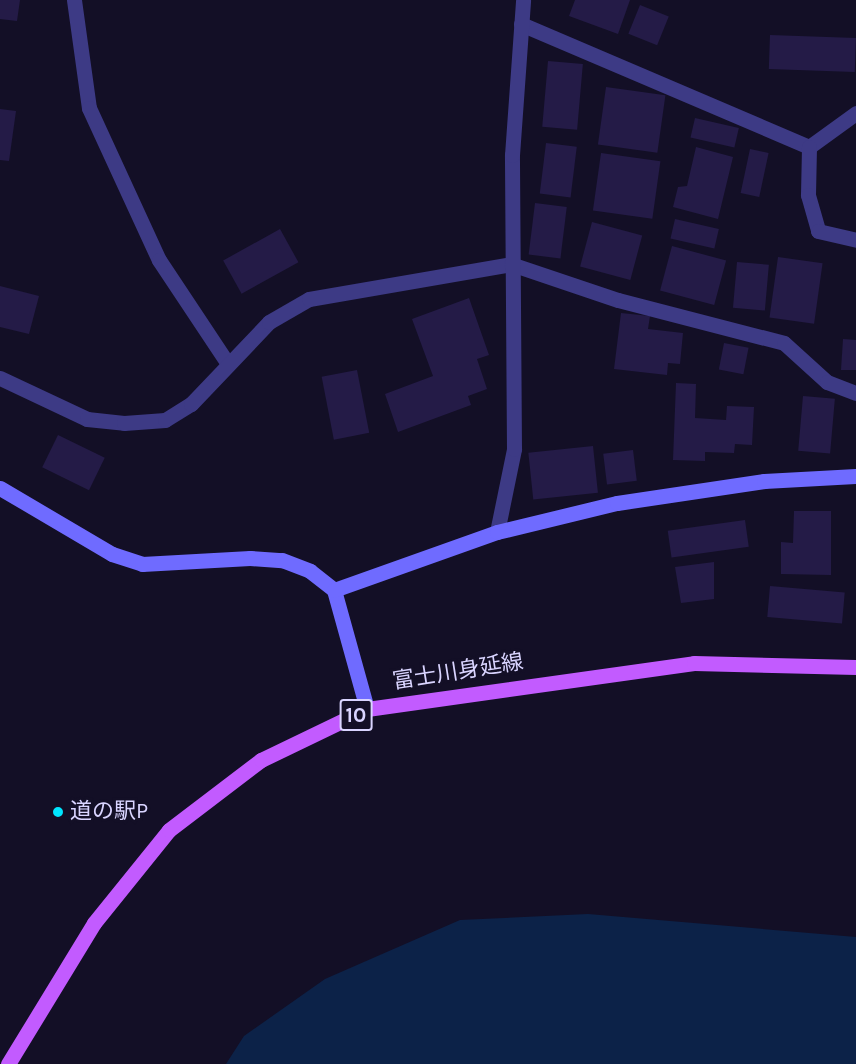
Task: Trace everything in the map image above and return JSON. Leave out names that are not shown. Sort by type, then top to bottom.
[{"type":"main road","name":"富士川身延線","points":[[8,1064],[94,923],[169,830],[261,760],[366,710],[694,663],[856,667]]},
{"type":"street","points":[[74,0],[89,108],[159,260],[228,364]]},
{"type":"street","points":[[497,532],[514,449],[512,155],[523,0]]},
{"type":"street","points":[[521,24],[809,147]]},
{"type":"street","points":[[809,147],[856,113]]},
{"type":"street","points":[[809,147],[808,195],[818,231],[856,240]]},
{"type":"street","points":[[0,378],[87,419],[124,423],[165,420],[190,404],[269,321],[309,299],[511,264],[618,300],[784,343],[827,382],[856,393]]},
{"type":"street","points":[[334,590],[497,532],[617,503],[764,482],[856,476]]},
{"type":"street","points":[[0,488],[112,554],[142,564],[282,560],[310,570],[334,590],[366,710]]},
{"type":"water","points":[[588,914],[856,937],[856,1064],[226,1064],[244,1036],[325,979],[460,920]]},
{"type":"building","points":[[0,0],[20,0],[17,21],[0,19]]},
{"type":"building","points":[[575,0],[630,0],[618,34],[569,16]]},
{"type":"building","points":[[640,5],[669,17],[657,45],[628,34]]},
{"type":"building","points":[[770,35],[856,38],[855,72],[769,69]]},
{"type":"building","points":[[548,61],[583,64],[577,130],[542,127]]},
{"type":"building","points":[[606,87],[665,95],[657,153],[598,144]]},
{"type":"building","points":[[0,109],[16,111],[9,161],[0,160]]},
{"type":"building","points":[[695,118],[739,128],[734,148],[691,137]]},
{"type":"building","points":[[546,143],[577,147],[571,197],[540,194]]},
{"type":"building","points":[[696,147],[733,157],[718,219],[673,207],[678,187],[687,186]]},
{"type":"building","points":[[750,149],[769,153],[759,197],[741,193]]},
{"type":"building","points":[[601,153],[660,161],[652,219],[593,210]]},
{"type":"building","points":[[535,203],[567,207],[560,259],[529,255]]},
{"type":"building","points":[[675,219],[719,229],[714,249],[671,238]]},
{"type":"building","points":[[592,222],[642,235],[630,280],[580,266]]},
{"type":"building","points":[[280,229],[298,262],[242,294],[223,261]]},
{"type":"building","points":[[672,246],[726,260],[714,305],[660,290]]},
{"type":"building","points":[[778,257],[823,263],[814,324],[770,317]]},
{"type":"building","points":[[737,262],[769,265],[765,311],[733,308]]},
{"type":"building","points":[[0,286],[39,296],[29,334],[0,327]]},
{"type":"building","points":[[469,298],[489,355],[477,359],[487,389],[468,396],[471,405],[398,432],[385,394],[433,376],[412,319]]},
{"type":"building","points":[[621,313],[650,316],[648,329],[683,333],[680,364],[668,363],[667,375],[614,369]]},
{"type":"building","points":[[843,339],[856,340],[856,370],[841,370]]},
{"type":"building","points":[[724,343],[749,348],[743,374],[719,370]]},
{"type":"building","points":[[357,370],[369,433],[334,440],[322,377]]},
{"type":"building","points":[[676,383],[696,384],[695,418],[726,420],[727,406],[754,407],[752,445],[735,444],[734,453],[705,452],[705,461],[673,460]]},
{"type":"building","points":[[803,396],[835,399],[830,454],[798,451]]},
{"type":"building","points":[[58,435],[105,458],[89,490],[42,467]]},
{"type":"building","points":[[593,446],[598,493],[533,500],[528,453]]},
{"type":"building","points":[[633,450],[637,481],[607,484],[603,454]]},
{"type":"building","points":[[794,511],[831,511],[831,575],[781,574],[781,542],[793,543]]},
{"type":"building","points":[[745,520],[749,547],[672,558],[668,531]]},
{"type":"building","points":[[714,562],[714,599],[681,603],[675,567]]},
{"type":"building","points":[[770,586],[845,593],[842,623],[767,617]]},
{"type":"place","name":"道の駅P","points":[[58,812]]}]
